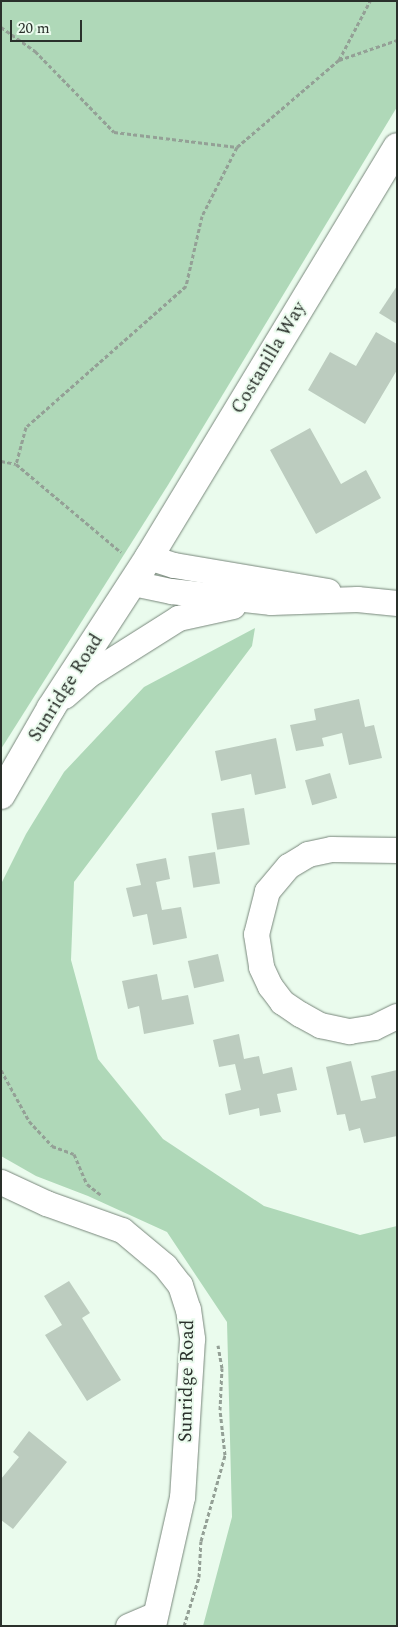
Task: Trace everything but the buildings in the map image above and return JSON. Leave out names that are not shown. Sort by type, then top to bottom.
[{"type":"street","name":"Costanilla Way","points":[[141,570],[397,147]]},
{"type":"street","points":[[141,570],[174,565],[311,586],[357,599]]},
{"type":"street","points":[[141,570],[171,590],[271,602]]},
{"type":"street","name":"Sunridge Road","points":[[1,796],[51,708],[141,570]]},
{"type":"street","points":[[51,708],[88,675],[178,618],[213,608],[271,602],[357,599],[397,603]]},
{"type":"street","points":[[397,850],[331,849],[308,854],[288,866],[267,891],[256,934],[261,967],[270,986],[300,1014],[320,1025],[349,1031],[374,1027],[397,1016]]},
{"type":"street","name":"Sunridge Road","points":[[1,1182],[46,1203],[122,1230],[165,1266],[180,1285],[188,1310],[192,1338],[182,1498],[154,1620]]},
{"type":"street","points":[[128,1626],[154,1620]]},
{"type":"path","points":[[339,60],[370,1]]},
{"type":"path","points":[[1,26],[35,51],[114,132],[237,147]]},
{"type":"path","points":[[16,464],[26,427],[186,286],[202,216],[237,147],[339,60],[397,40]]},
{"type":"path","points":[[1,461],[16,464],[141,570]]},
{"type":"path","points":[[1,1070],[29,1120],[52,1146],[74,1154],[86,1184],[107,1201]]},
{"type":"path","points":[[184,1626],[199,1577],[201,1542],[225,1455],[220,1410],[222,1368],[217,1342]]},
{"type":"green space","points":[[1,1],[397,1],[397,107],[168,485],[1,749]]},
{"type":"green space","points":[[255,628],[252,646],[74,882],[71,960],[98,1059],[163,1139],[264,1206],[360,1235],[397,1226],[397,1626],[203,1626],[232,1517],[227,1322],[167,1232],[88,1196],[36,1176],[1,1156],[1,884],[26,834],[64,772],[144,687]]}]
